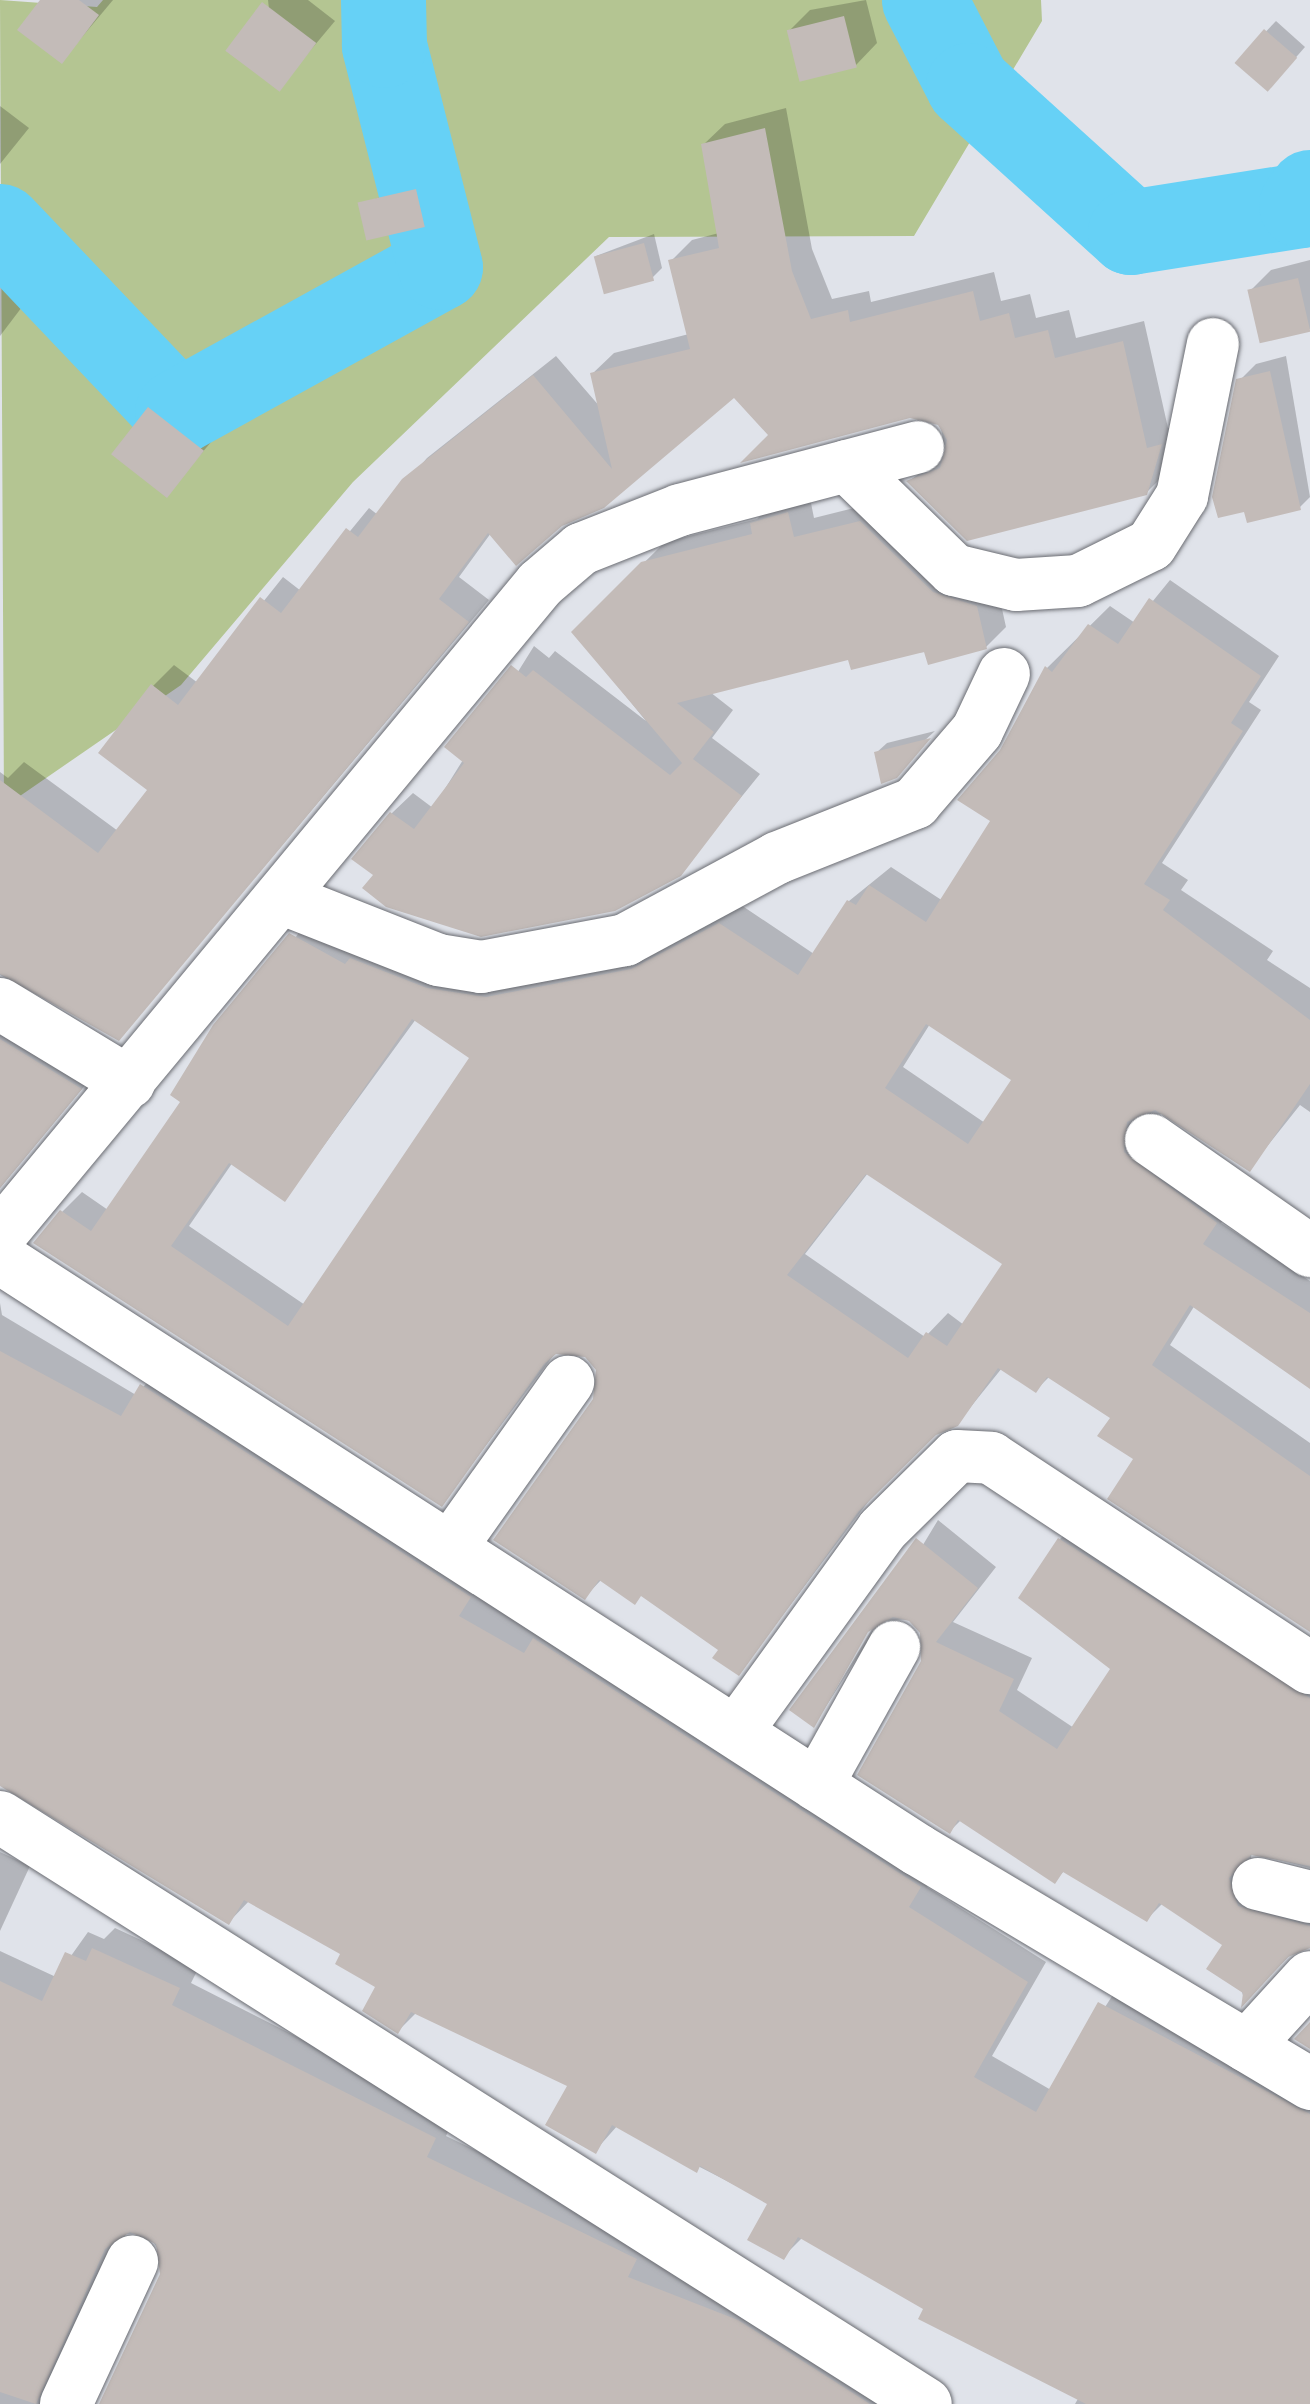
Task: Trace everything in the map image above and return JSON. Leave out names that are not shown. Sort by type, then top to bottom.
[{"type":"street","points":[[847,466],[954,570],[1016,585],[1078,581],[1151,545],[1182,496],[1212,344]]},
{"type":"street","points":[[0,1235],[286,900],[493,639],[581,550],[680,510],[918,447]]},
{"type":"street","points":[[286,900],[438,960],[481,967],[625,940],[777,858],[915,803],[977,731],[1004,674]]},
{"type":"street","points":[[0,1004],[129,1082]]},
{"type":"street","points":[[1152,1140],[1310,1251]]},
{"type":"street","points":[[0,1258],[817,1784],[1310,2084]]},
{"type":"street","points":[[450,1548],[568,1382]]},
{"type":"street","points":[[736,1732],[882,1530],[958,1456],[991,1458],[1310,1668]]},
{"type":"street","points":[[817,1784],[894,1646]]},
{"type":"street","points":[[0,1816],[926,2404]]},
{"type":"street","points":[[1258,1884],[1310,1896]]},
{"type":"street","points":[[1247,2046],[1310,1976]]},
{"type":"street","points":[[66,2404],[132,2262]]},
{"type":"green space","points":[[0,0],[97,7],[103,0],[1041,0],[1042,21],[914,236],[609,237],[353,482],[181,685],[4,807]]},
{"type":"building","points":[[40,0],[79,0],[99,15],[62,64],[17,30]]},
{"type":"building","points":[[262,2],[316,43],[280,92],[225,51]]},
{"type":"building","points":[[844,16],[857,67],[800,82],[787,30]]},
{"type":"building","points":[[1264,29],[1297,58],[1268,92],[1234,63]]},
{"type":"building","points":[[765,128],[792,271],[811,319],[848,310],[850,322],[973,291],[980,321],[1009,313],[1015,338],[1048,330],[1055,358],[1123,341],[1147,448],[1162,444],[1147,495],[967,541],[906,481],[940,468],[947,440],[938,425],[910,418],[740,463],[768,435],[734,398],[604,508],[562,526],[516,566],[488,533],[439,599],[469,622],[119,1041],[0,974],[0,780],[98,853],[147,790],[98,753],[151,684],[178,705],[260,597],[281,613],[346,528],[358,537],[402,479],[533,375],[612,469],[590,373],[690,349],[668,260],[719,248],[701,144]]},
{"type":"building","points":[[416,189],[425,227],[366,240],[358,202]]},
{"type":"building","points":[[644,243],[654,281],[604,294],[594,256]]},
{"type":"building","points":[[1298,278],[1310,332],[1260,343],[1247,290]]},
{"type":"building","points":[[1270,371],[1301,510],[1247,523],[1244,512],[1218,518],[1212,497],[1236,379]]},
{"type":"building","points":[[148,407],[204,451],[167,498],[111,454]]},
{"type":"building","points":[[788,512],[794,537],[860,521],[933,592],[977,606],[987,649],[928,665],[924,652],[851,670],[848,660],[677,703],[714,732],[693,759],[742,796],[681,876],[615,911],[481,937],[386,907],[362,888],[373,875],[351,859],[390,812],[414,829],[464,763],[444,747],[511,665],[526,677],[533,670],[670,775],[682,763],[571,632],[641,562],[752,534],[750,523]]},
{"type":"building","points":[[1149,598],[1261,676],[1231,723],[1243,731],[1144,884],[1170,900],[1163,910],[1310,1020],[1310,1084],[1250,1172],[1155,1110],[1127,1122],[1124,1152],[1217,1223],[1203,1244],[1310,1313],[1310,1389],[1190,1305],[1152,1365],[1310,1476],[1310,1632],[1107,1499],[1133,1459],[1097,1436],[1110,1418],[1047,1377],[1036,1393],[998,1368],[958,1426],[936,1435],[858,1512],[739,1676],[712,1658],[718,1650],[641,1596],[635,1605],[599,1580],[585,1600],[493,1540],[593,1399],[596,1370],[585,1357],[556,1354],[544,1364],[442,1507],[33,1243],[60,1210],[91,1231],[180,1102],[170,1095],[213,1025],[289,933],[345,964],[350,958],[427,988],[486,997],[631,969],[719,923],[798,975],[847,900],[856,905],[869,885],[926,922],[990,821],[957,800],[1000,750],[1045,666],[1052,672],[1088,624],[1118,644]],"holes":[[[412,1019],[469,1058],[288,1326],[171,1246],[229,1163],[285,1202]],[[926,1024],[1011,1080],[968,1144],[885,1088]],[[866,1174],[1002,1264],[947,1346],[926,1332],[908,1358],[787,1275]]]},
{"type":"building","points":[[931,738],[897,778],[881,784],[874,752]]},
{"type":"building","points":[[0,1039],[82,1089],[0,1188]]},
{"type":"building","points":[[0,1351],[121,1416],[140,1384],[471,1597],[459,1616],[524,1653],[533,1638],[921,1887],[909,1907],[1028,1982],[974,2077],[1036,2112],[1098,2002],[1310,2114],[1310,2404],[1086,2404],[918,2319],[923,2309],[798,2237],[784,2260],[747,2240],[767,2204],[700,2166],[697,2173],[612,2125],[596,2154],[545,2125],[567,2086],[411,2012],[398,2034],[362,2011],[375,1987],[335,1964],[340,1954],[244,1900],[229,1925],[0,1786]]},
{"type":"building","points":[[916,1538],[978,1588],[936,1642],[1014,1679],[999,1711],[1057,1749],[1110,1669],[1018,1598],[1058,1538],[1310,1698],[1310,1866],[1251,1855],[1229,1878],[1238,1906],[1310,1926],[1310,1948],[1288,1957],[1241,2008],[1243,1993],[1206,1969],[1222,1945],[1159,1903],[1147,1922],[1063,1872],[1055,1884],[958,1820],[950,1834],[857,1775],[921,1661],[920,1633],[909,1621],[893,1617],[868,1632],[814,1728],[789,1710]]},
{"type":"building","points":[[92,1948],[180,1988],[172,2005],[436,2138],[427,2157],[637,2259],[628,2277],[738,2320],[870,2404],[99,2404],[160,2274],[156,2244],[130,2232],[105,2249],[36,2404],[0,2392],[0,1981],[42,2001],[65,1952],[86,1961]]},
{"type":"building","points":[[1310,2022],[1310,2049],[1294,2039]]},
{"type":"waterway","points":[[0,226],[177,412],[440,267],[384,45],[383,0]]},
{"type":"waterway","points":[[924,0],[968,85],[1130,232],[1301,205],[1310,192]]}]
